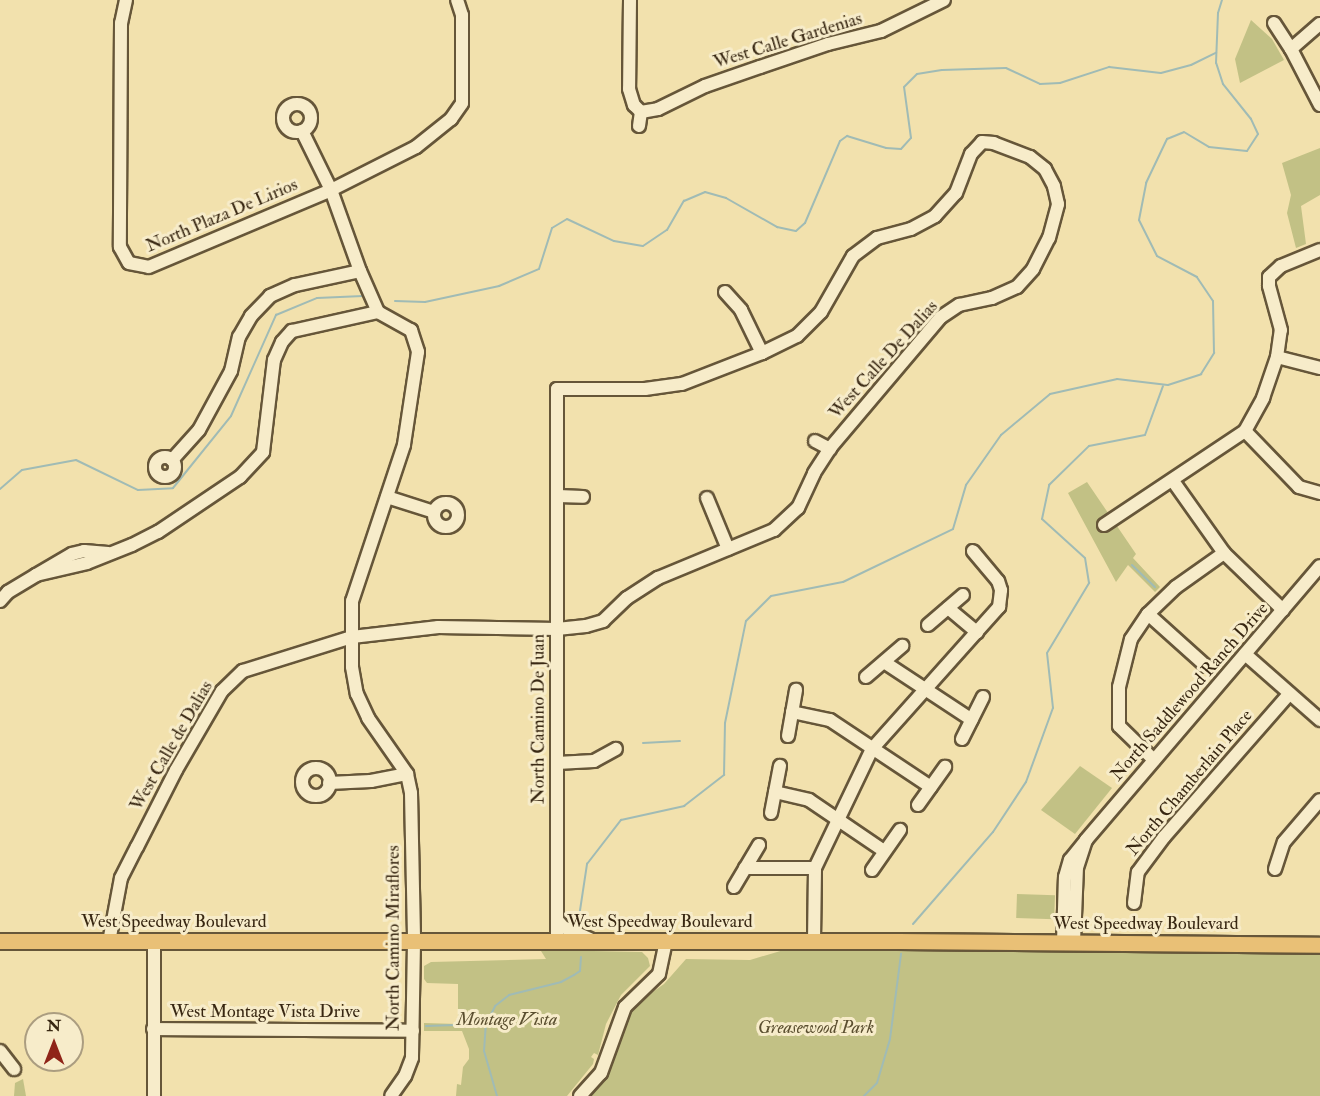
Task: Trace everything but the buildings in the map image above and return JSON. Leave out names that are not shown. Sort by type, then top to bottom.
[{"type":"main road","name":"West Speedway Boulevard","points":[[0,941],[557,943],[814,941],[1320,945]]},
{"type":"street","name":"North Plaza De Lirios","points":[[126,0],[121,22],[120,247],[129,263],[149,267],[331,190],[416,147],[451,119],[462,103],[462,15],[457,0]]},
{"type":"street","points":[[630,0],[629,89],[634,105],[641,112],[639,126]]},
{"type":"street","name":"West Calle Gardenias","points":[[641,112],[658,109],[705,86],[828,44],[882,31],[944,0]]},
{"type":"street","points":[[1274,23],[1291,49],[1320,105]]},
{"type":"street","points":[[1291,49],[1320,24]]},
{"type":"street","points":[[0,601],[8,592],[72,554],[84,551],[108,553],[132,545],[158,532],[240,477],[263,452],[274,360],[282,342],[292,331],[378,312],[360,271],[331,190],[302,131]]},
{"type":"street","name":"West Calle De Dalias","points":[[557,629],[574,628],[603,621],[644,586],[774,530],[798,508],[814,473],[830,449],[941,317],[959,305],[992,298],[1017,287],[1033,269],[1049,238],[1058,204],[1054,186],[1045,169],[1030,157],[981,139],[971,154],[956,193],[935,216],[911,229],[877,238],[853,256],[821,312],[797,336],[762,353]]},
{"type":"street","points":[[1104,525],[1245,431],[1263,398],[1277,357],[1281,330],[1267,273],[1320,250]]},
{"type":"street","points":[[172,460],[199,430],[231,371],[239,337],[251,315],[270,296],[295,285],[360,271]]},
{"type":"street","points":[[725,292],[741,310],[762,353]]},
{"type":"street","name":"North Camino Miraflores","points":[[378,312],[411,330],[418,352],[404,445],[352,601],[352,667],[357,694],[368,718],[407,774],[411,793],[414,942],[412,1058],[405,1076],[391,1096]]},
{"type":"street","name":"North Camino De Juan","points":[[557,943],[558,496],[556,389],[645,389],[682,384],[762,353]]},
{"type":"street","points":[[1277,357],[1320,368]]},
{"type":"street","points":[[1245,431],[1299,487],[1320,493]]},
{"type":"street","points":[[815,441],[830,449]]},
{"type":"street","points":[[1173,481],[1224,553],[1283,610]]},
{"type":"street","points":[[558,496],[583,497]]},
{"type":"street","points":[[387,497],[434,512]]},
{"type":"street","points":[[707,498],[728,549]]},
{"type":"street","points":[[814,941],[815,868],[840,821],[872,749],[999,607],[1001,590],[998,581],[973,551]]},
{"type":"street","points":[[1154,760],[1117,727],[1119,687],[1131,639],[1148,614],[1176,586],[1224,553]]},
{"type":"street","name":"North Saddlewood Ranch Drive","points":[[1069,943],[1077,867],[1086,840],[1320,566]]},
{"type":"street","points":[[928,625],[963,595]]},
{"type":"street","points":[[948,608],[977,632]]},
{"type":"street","points":[[1148,614],[1206,666]]},
{"type":"street","name":"West Calle de Dalias","points":[[109,942],[121,878],[176,770],[222,691],[243,671],[352,637],[438,627],[557,629]]},
{"type":"street","points":[[866,677],[902,646]]},
{"type":"street","points":[[1245,654],[1320,720]]},
{"type":"street","points":[[884,662],[972,720]]},
{"type":"street","points":[[788,736],[796,690]]},
{"type":"street","name":"North Chamberlain Place","points":[[1134,903],[1138,872],[1157,846],[1289,694]]},
{"type":"street","points":[[962,740],[983,697]]},
{"type":"street","points":[[792,712],[830,720],[931,787]]},
{"type":"street","points":[[557,763],[594,761],[616,749]]},
{"type":"street","points":[[771,813],[780,766]]},
{"type":"street","points":[[918,805],[945,767]]},
{"type":"street","points":[[329,783],[371,781],[407,774]]},
{"type":"street","points":[[775,792],[809,800],[884,851]]},
{"type":"street","points":[[1275,869],[1284,842],[1320,801]]},
{"type":"street","points":[[872,870],[900,830]]},
{"type":"street","points":[[734,887],[759,845]]},
{"type":"street","points":[[745,868],[815,868]]},
{"type":"street","points":[[557,920],[563,927],[597,942]]},
{"type":"street","points":[[580,1096],[601,1073],[625,1007],[659,975],[666,941]]},
{"type":"street","points":[[154,942],[154,1096]]},
{"type":"street","name":"West Montage Vista Drive","points":[[153,1029],[413,1031]]},
{"type":"street","points":[[0,1050],[14,1068]]},
{"type":"green space","points":[[1251,20],[1272,39],[1284,60],[1240,83],[1235,59]]},
{"type":"green space","points":[[1320,148],[1320,195],[1301,206],[1306,244],[1296,248],[1287,213],[1291,195],[1282,163]]},
{"type":"green space","points":[[1087,482],[1136,554],[1133,558],[1160,587],[1155,592],[1128,565],[1116,582],[1068,493]]},
{"type":"green space","points":[[1080,766],[1112,788],[1075,834],[1041,810]]},
{"type":"green space","points":[[1017,894],[1055,895],[1054,919],[1016,918]]},
{"type":"green space","name":"Greasewood Park","points":[[814,941],[1320,949],[1320,1096],[589,1096],[612,1067],[627,1010],[664,984],[686,959],[750,960]]},
{"type":"green space","name":"Montage Vista","points":[[541,951],[642,952],[648,958],[650,966],[621,995],[606,1024],[598,1055],[594,1053],[591,1057],[594,1059],[593,1064],[567,1096],[456,1096],[457,1084],[461,1085],[463,1067],[469,1059],[469,1049],[462,1031],[424,1031],[424,1023],[458,1024],[458,984],[427,983],[424,979],[424,966],[431,962],[546,959]]},
{"type":"green space","points":[[23,1079],[26,1096],[14,1096],[15,1083]]},
{"type":"waterway","points":[[579,917],[587,864],[621,820],[684,806],[724,775],[725,723],[746,621],[771,596],[843,582],[953,529],[966,485],[1001,435],[1050,394],[1117,379],[1168,385],[1201,374],[1214,353],[1213,301],[1197,277],[1157,256],[1139,220],[1146,183],[1167,139],[1184,132],[1209,147],[1247,151],[1258,134],[1251,119],[1223,84],[1216,63],[1218,13],[1222,0]]},
{"type":"waterway","points":[[395,301],[425,302],[499,286],[539,269],[552,228],[567,219],[614,241],[643,246],[667,230],[684,201],[705,192],[726,198],[777,227],[796,231],[805,223],[840,141],[847,136],[886,148],[901,149],[911,138],[904,87],[917,74],[942,70],[1006,68],[1040,84],[1060,83],[1109,67],[1161,73],[1191,65],[1216,53]]},
{"type":"waterway","points":[[0,489],[22,470],[76,460],[138,490],[173,488],[231,416],[276,315],[317,298],[363,296]]},
{"type":"waterway","points":[[913,924],[993,832],[1026,782],[1053,708],[1047,653],[1089,583],[1085,558],[1042,519],[1049,485],[1089,446],[1145,435],[1163,386]]},
{"type":"waterway","points":[[1132,565],[1155,587]]},
{"type":"waterway","points":[[643,743],[680,741]]},
{"type":"waterway","points":[[864,1096],[877,1083],[890,1039],[901,954]]},
{"type":"waterway","points":[[497,1096],[484,1051],[486,1024],[495,1006],[509,995],[561,982],[574,975],[580,971],[581,957]]},
{"type":"waterway","points":[[426,1026],[486,1024]]}]
